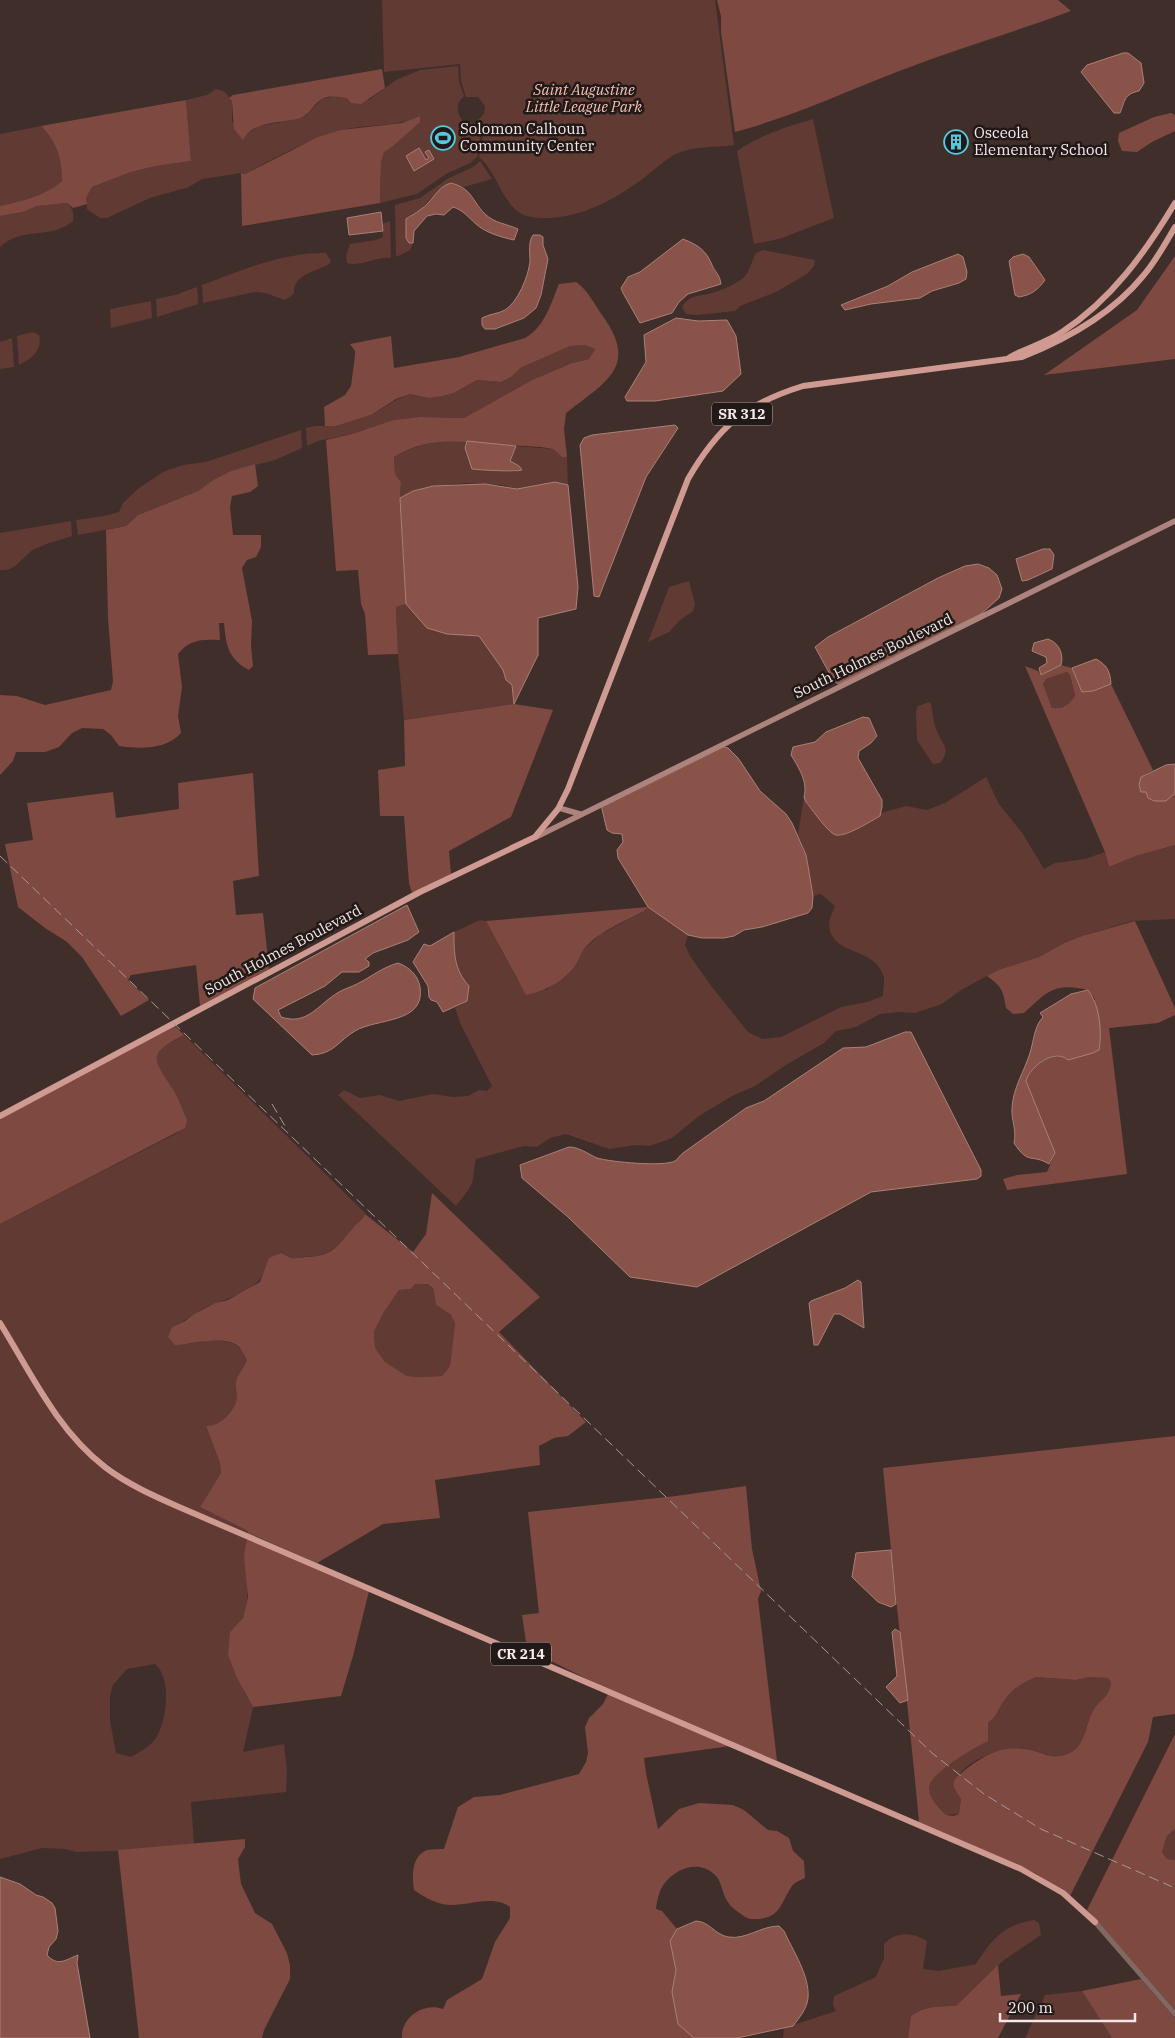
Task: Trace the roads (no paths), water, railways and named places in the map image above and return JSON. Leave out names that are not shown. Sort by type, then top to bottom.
[{"type":"main road","name":"SR 312","points":[[1007,358],[1060,334],[1106,298],[1143,254],[1175,203]]},
{"type":"main road","name":"SR 312","points":[[535,837],[559,808],[568,789],[688,479],[705,450],[728,426],[746,411],[762,402],[803,386],[1022,357],[1064,339],[1116,303],[1142,277],[1175,227]]},
{"type":"main road","points":[[1143,254],[1145,262],[1151,265]]},
{"type":"main road","name":"South Holmes Boulevard","points":[[0,1116],[420,892],[1175,522]]},
{"type":"main road","points":[[559,808],[575,814],[582,814]]},
{"type":"main road","name":"CR 214","points":[[0,1323],[51,1407],[69,1432],[98,1461],[138,1487],[179,1507],[1021,1868],[1063,1893],[1096,1922]]},
{"type":"street","name":"CR 214","points":[[1096,1922],[1175,2014]]},
{"type":"railway","points":[[0,856],[932,1753],[984,1794],[1041,1829],[1175,1888]]},
{"type":"railway","points":[[272,1104],[285,1126]]},
{"type":"place","name":"Solomon Calhoun Community Center","points":[[443,138]]},
{"type":"place","name":"Osceola Elementary School","points":[[956,142]]},
{"type":"park label","name":"Saint Augustine Little League Park","points":[[584,98]]}]
